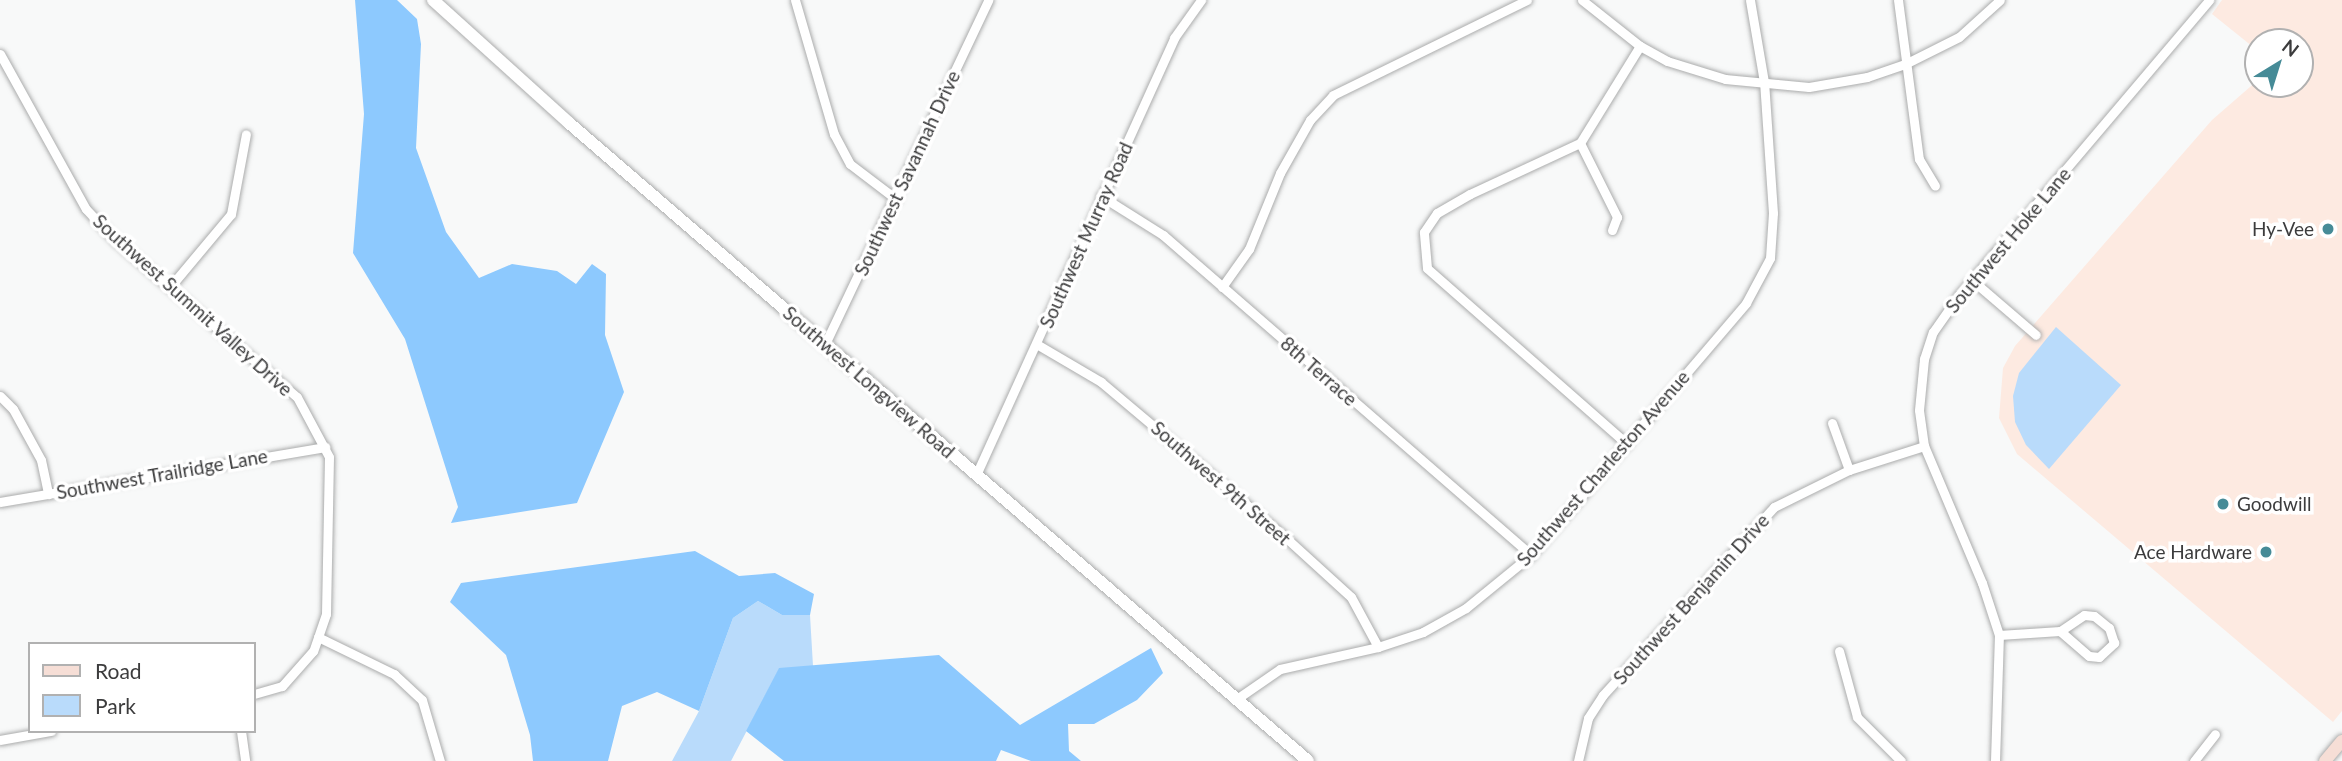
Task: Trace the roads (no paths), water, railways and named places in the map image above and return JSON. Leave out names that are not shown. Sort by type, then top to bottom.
[{"type":"main road","points":[[2325,761],[2342,741]]},
{"type":"street","name":"Southwest Longview Road","points":[[433,0],[825,344],[1308,761]]},
{"type":"street","points":[[795,0],[834,134],[850,164],[896,200]]},
{"type":"street","name":"Southwest Savannah Drive","points":[[825,344],[896,200],[988,0]]},
{"type":"street","name":"Southwest Murray Road","points":[[976,475],[1038,345],[1101,196],[1174,38],[1201,0]]},
{"type":"street","points":[[1222,287],[1250,249],[1280,173],[1304,131],[1333,94],[1527,0]]},
{"type":"street","points":[[1582,0],[1640,46],[1692,70],[1809,87],[1867,77],[1905,64],[1959,37],[2000,0]]},
{"type":"street","name":"Southwest Charleston Avenue","points":[[1238,698],[1280,669],[1378,647],[1423,632],[1466,608],[1531,555],[1746,303],[1770,258],[1773,213],[1764,82],[1750,0]]},
{"type":"street","points":[[1898,0],[1919,159],[1935,186]]},
{"type":"street","name":"Southwest Hoke Lane","points":[[1995,761],[1999,635],[1982,583],[1924,446],[1919,410],[1924,359],[1944,315],[2209,0]]},
{"type":"street","points":[[1627,444],[1427,268],[1424,232],[1437,213],[1580,143],[1640,46]]},
{"type":"street","name":"Southwest Summit Valley Drive","points":[[0,54],[86,209],[170,287],[297,397],[325,447]]},
{"type":"street","points":[[170,287],[231,214],[246,134]]},
{"type":"street","points":[[1580,143],[1617,217],[1612,230]]},
{"type":"street","name":"8th Terrace","points":[[1101,196],[1163,235],[1531,555]]},
{"type":"street","points":[[1972,280],[2036,335]]},
{"type":"street","name":"Southwest 9th Street","points":[[1038,345],[1101,382],[1285,537],[1351,597],[1378,647]]},
{"type":"street","points":[[0,396],[13,409],[41,460],[48,494]]},
{"type":"street","points":[[1832,424],[1849,470]]},
{"type":"street","name":"Southwest Benjamin Drive","points":[[1578,761],[1588,718],[1603,695],[1741,539],[1774,508],[1849,470],[1924,446]]},
{"type":"street","points":[[256,693],[282,686],[313,651],[326,614],[329,457],[325,447]]},
{"type":"street","name":"Southwest Trailridge Lane","points":[[0,502],[325,447]]},
{"type":"street","points":[[1999,635],[2060,631],[2084,615],[2094,616],[2109,628],[2114,643],[2099,657],[2089,656],[2060,631]]},
{"type":"street","points":[[318,637],[394,674],[422,700],[440,761]]},
{"type":"street","points":[[1839,651],[1857,717],[1901,761]]},
{"type":"street","points":[[0,740],[40,733]]},
{"type":"street","points":[[241,733],[245,761]]},
{"type":"street","points":[[2194,761],[2215,734]]},
{"type":"place","name":"Hy-Vee","points":[[2328,229]]},
{"type":"place","name":"Goodwill","points":[[2223,504]]},
{"type":"place","name":"Ace Hardware","points":[[2266,552]]}]
